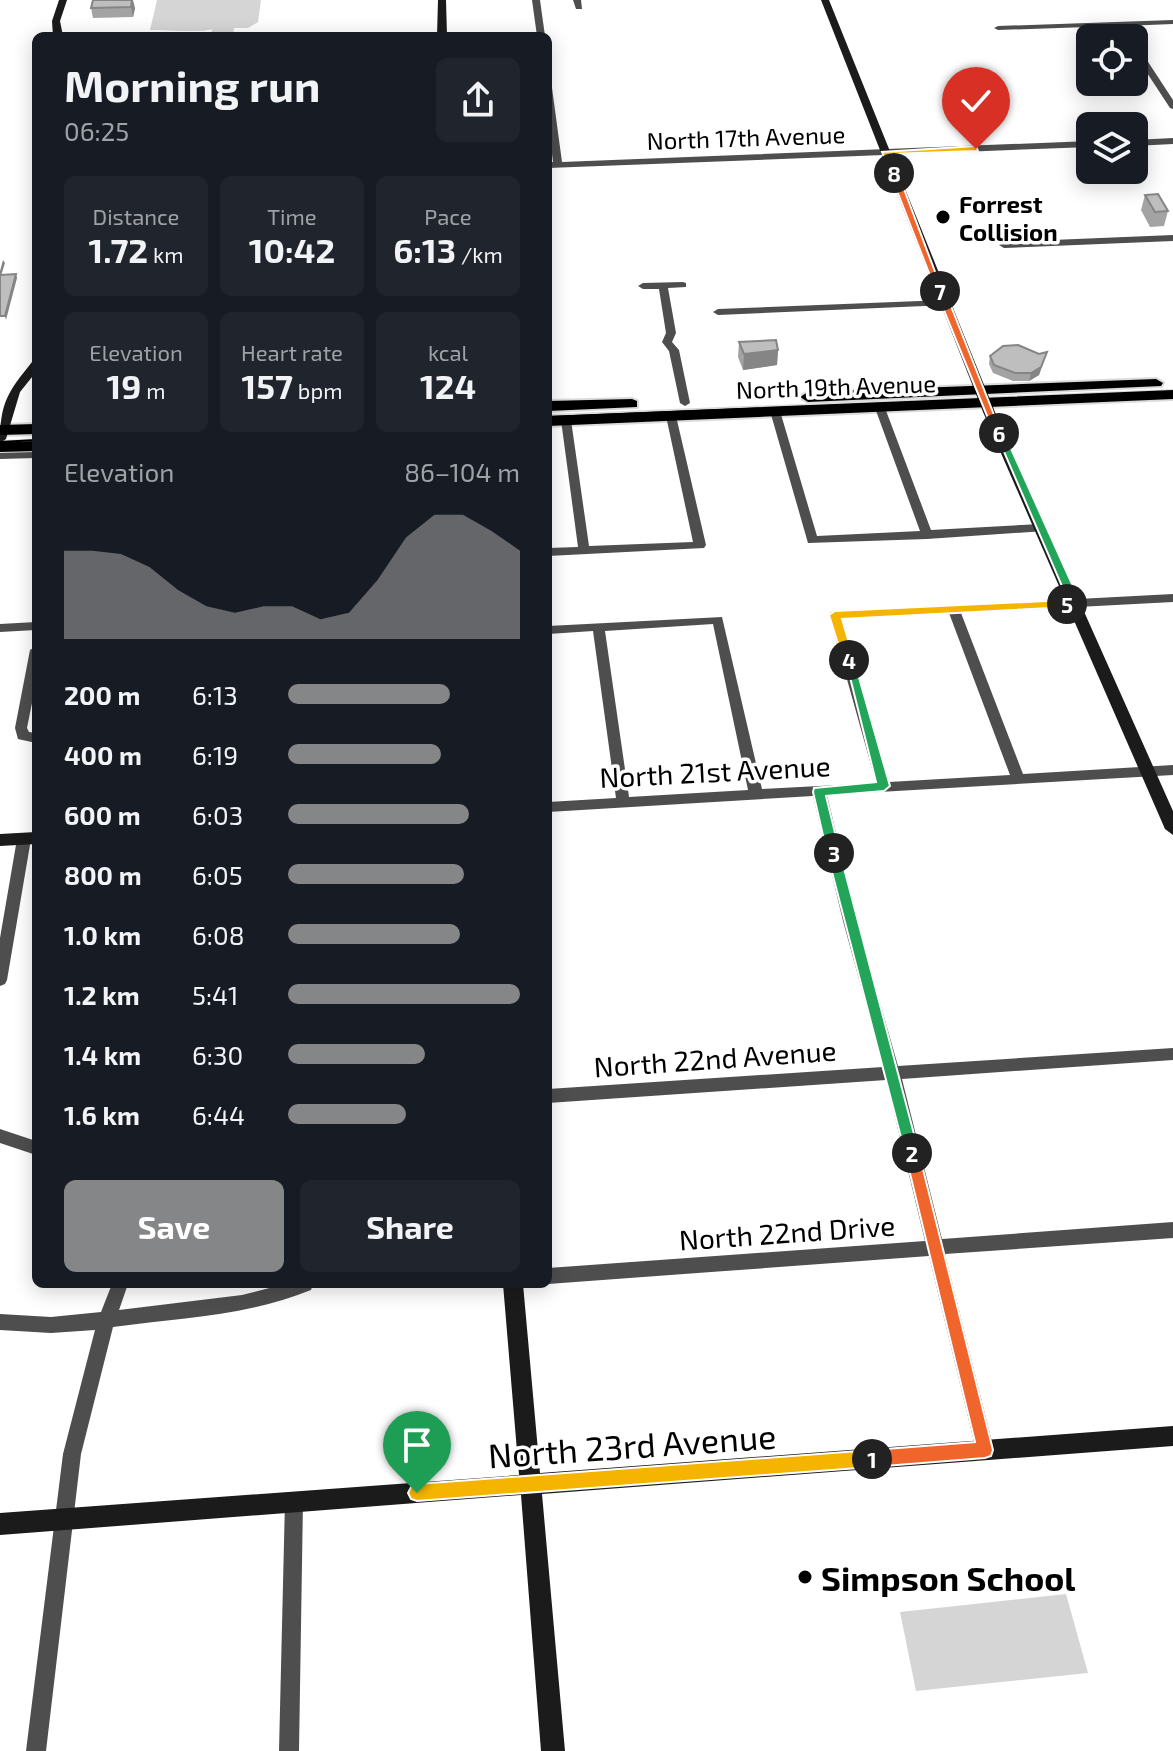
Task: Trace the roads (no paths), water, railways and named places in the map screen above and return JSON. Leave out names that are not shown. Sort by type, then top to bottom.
[{"type":"main road","name":"North 19th Avenue","points":[[552,406],[1173,382]]},
{"type":"main road","name":"North 19th Avenue","points":[[552,421],[1173,395]]},
{"type":"main road","points":[[3,440],[32,430]]},
{"type":"main road","points":[[3,440],[32,445]]},
{"type":"street","points":[[57,32],[56,21],[63,0]]},
{"type":"street","points":[[442,0],[442,32]]},
{"type":"street","points":[[536,0],[540,32]]},
{"type":"street","points":[[825,0],[986,404],[1173,829]]},
{"type":"street","points":[[1118,24],[1173,22]]},
{"type":"street","points":[[998,28],[1076,25]]},
{"type":"street","points":[[1148,68],[1173,106]]},
{"type":"street","points":[[1148,142],[1173,141]]},
{"type":"street","name":"North 17th Avenue","points":[[553,165],[1076,145]]},
{"type":"street","points":[[1004,245],[1173,238]]},
{"type":"street","points":[[643,286],[683,285]]},
{"type":"street","points":[[663,286],[671,333],[667,342],[674,350],[685,403]]},
{"type":"street","points":[[718,312],[945,303]]},
{"type":"street","points":[[3,440],[14,392],[32,369]]},
{"type":"street","points":[[3,440],[32,380]]},
{"type":"street","points":[[880,408],[927,535]]},
{"type":"street","points":[[775,411],[812,540],[1041,528]]},
{"type":"street","points":[[552,552],[700,545],[671,416]]},
{"type":"street","points":[[566,420],[584,550]]},
{"type":"street","points":[[3,440],[32,453]]},
{"type":"street","points":[[884,786],[835,615],[1173,598]]},
{"type":"street","points":[[954,610],[1018,779]]},
{"type":"street","points":[[552,630],[718,620],[756,794]]},
{"type":"street","points":[[0,628],[32,626]]},
{"type":"street","points":[[599,628],[623,802]]},
{"type":"street","points":[[29,737],[21,728],[32,671]]},
{"type":"street","name":"North 21st Avenue","points":[[552,807],[1173,770]]},
{"type":"street","points":[[819,792],[850,921],[892,1071],[985,1450]]},
{"type":"street","points":[[0,840],[30,839],[0,980]]},
{"type":"street","name":"North 22nd Avenue","points":[[552,1096],[1173,1054]]},
{"type":"street","points":[[0,1136],[32,1147]]},
{"type":"street","name":"North 22nd Drive","points":[[552,1276],[1173,1230]]},
{"type":"street","points":[[36,1751],[62,1519],[80,1413],[119,1288]]},
{"type":"street","points":[[0,1322],[27,1327],[107,1321],[252,1303],[294,1288]]},
{"type":"street","points":[[513,1288],[553,1751]]},
{"type":"street","name":"North 23rd Avenue","points":[[0,1524],[1173,1436]]},
{"type":"street","points":[[289,1751],[294,1501]]},
{"type":"tram line","points":[[552,417],[1173,391]]},
{"type":"tram line","points":[[0,442],[32,440]]},
{"type":"place","name":"Forrest Collision","points":[[943,217]]},
{"type":"place","name":"Simpson School","points":[[805,1577]]}]
